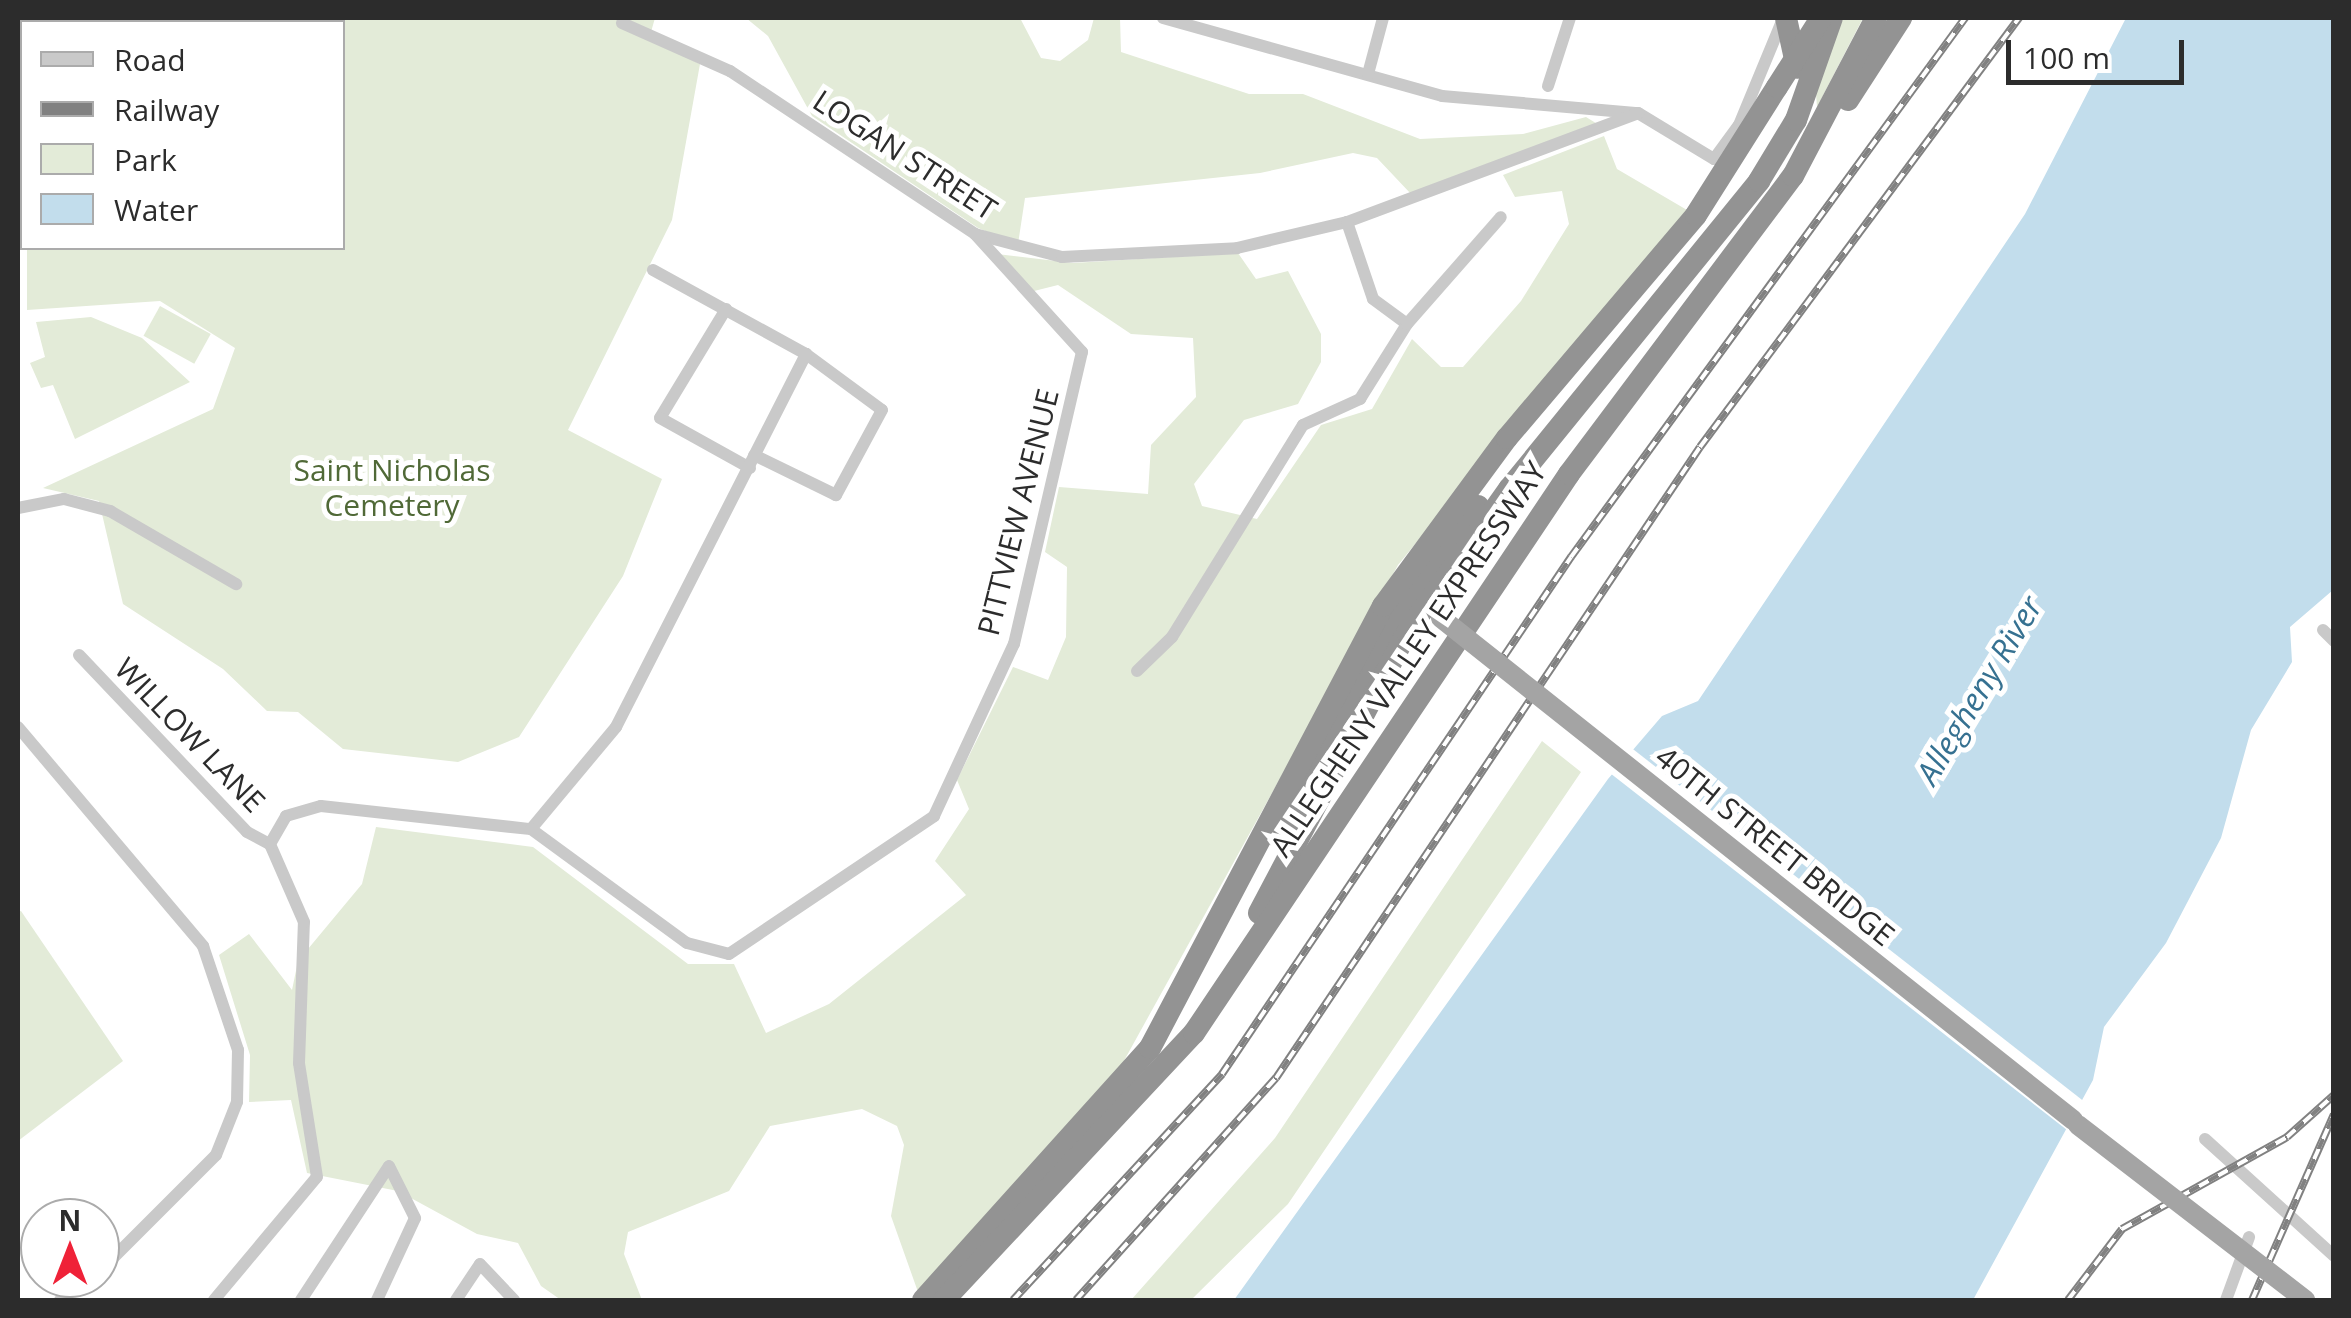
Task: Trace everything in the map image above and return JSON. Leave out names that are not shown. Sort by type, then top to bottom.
[{"type":"highway","points":[[1459,529],[1741,184],[1794,89],[1784,18]]},
{"type":"highway","name":"ALLEGHENY VALLEY EXPRESSWAY","points":[[923,1300],[1101,1110],[1187,991],[1309,734],[1383,606],[1446,514],[1578,361],[1696,215],[1821,18]]},
{"type":"highway","points":[[1194,1033],[1407,632],[1510,489],[1759,181],[1796,120],[1832,18]]},
{"type":"highway","name":"ALLEGHENY VALLEY EXPRESSWAY","points":[[944,1300],[1194,1033],[1569,474],[1794,176],[1891,20]]},
{"type":"highway","points":[[1187,991],[1368,662],[1578,361]]},
{"type":"main road","name":"40TH STREET BRIDGE","points":[[1441,618],[2305,1300]]},
{"type":"street","points":[[1163,18],[1442,96],[1638,113],[1708,159],[1722,156],[1787,45]]},
{"type":"street","points":[[1368,74],[1383,18]]},
{"type":"street","points":[[1548,86],[1570,18]]},
{"type":"street","name":"LOGAN STREET","points":[[622,23],[730,71],[975,234],[1016,252],[1116,255],[1237,248],[1347,222],[1638,113]]},
{"type":"street","points":[[1137,671],[1172,637],[1233,526],[1312,415],[1360,400],[1407,324],[1501,217]]},
{"type":"street","points":[[1347,222],[1372,299],[1407,324]]},
{"type":"street","name":"PITTVIEW AVENUE","points":[[531,829],[687,944],[729,954],[934,816],[1014,644],[1082,352],[975,234]]},
{"type":"street","points":[[653,270],[726,310],[806,354],[882,410],[850,476],[829,495],[660,418],[726,310]]},
{"type":"street","points":[[214,1300],[316,1177],[298,1063],[304,922],[270,844],[278,823],[309,806],[531,829],[616,727],[806,354]]},
{"type":"street","points":[[18,508],[64,499],[110,511],[236,584]]},
{"type":"street","points":[[2324,630],[2334,641]]},
{"type":"street","name":"WILLOW LANE","points":[[79,655],[247,832],[270,844]]},
{"type":"street","points":[[18,727],[203,946],[238,1050],[237,1102],[216,1155],[120,1251]]},
{"type":"street","points":[[2205,1139],[2334,1256]]},
{"type":"street","points":[[301,1300],[389,1166],[415,1218],[377,1300]]},
{"type":"street","points":[[2226,1300],[2249,1237]]},
{"type":"street","points":[[456,1300],[480,1264],[514,1300]]},
{"type":"green space","name":"Saint Nicholas Cemetery","points":[[18,18],[655,18],[649,39],[700,64],[672,220],[568,430],[662,479],[623,576],[519,737],[458,762],[343,749],[298,712],[267,711],[223,669],[123,604],[99,501],[43,488],[213,409],[235,348],[160,301],[27,310],[27,250],[345,250],[345,20],[20,20],[20,118]]},
{"type":"green space","points":[[746,18],[1020,18],[1041,58],[1060,61],[1088,40],[1094,18],[1120,18],[1121,52],[1249,94],[1303,94],[1420,139],[1523,134],[1586,117],[1599,125],[1411,194],[1377,158],[1353,153],[1260,173],[1025,198],[1018,244],[978,228],[812,116],[768,36]]},
{"type":"green space","points":[[1839,18],[1863,18],[1817,107],[1816,94]]},
{"type":"green space","points":[[1604,136],[1617,169],[1687,210],[1398,565],[1120,1068],[918,1292],[891,1216],[904,1145],[897,1126],[862,1109],[770,1126],[729,1191],[628,1232],[624,1254],[642,1300],[561,1300],[541,1286],[518,1243],[477,1234],[398,1191],[307,1173],[291,1100],[249,1102],[250,1055],[219,955],[249,934],[292,990],[298,961],[362,884],[376,827],[533,847],[688,964],[734,964],[766,1033],[829,1004],[966,895],[935,861],[969,809],[957,780],[1013,667],[1048,680],[1066,637],[1067,567],[1045,552],[1059,487],[1148,494],[1151,445],[1196,397],[1193,338],[1131,334],[1058,285],[1030,292],[997,254],[1073,263],[1238,253],[1256,279],[1288,271],[1321,334],[1321,362],[1298,404],[1244,420],[1194,484],[1202,506],[1257,519],[1321,425],[1372,409],[1412,339],[1441,367],[1463,367],[1521,301],[1569,224],[1562,191],[1515,197],[1503,175]]},
{"type":"green space","points":[[160,306],[211,334],[194,364],[144,336]]},
{"type":"green space","points":[[91,317],[142,338],[190,382],[75,439],[53,385],[41,388],[30,363],[45,357],[36,322]]},
{"type":"green space","points":[[1542,741],[1581,772],[1288,1204],[1191,1300],[1131,1300],[1275,1138]]},
{"type":"green space","points":[[21,911],[123,1061],[18,1141],[18,912]]},
{"type":"water","name":"Allegheny River","points":[[2126,18],[2333,18],[2333,590],[2290,627],[2292,662],[2251,730],[2221,838],[2166,943],[2104,1027],[2093,1080],[1973,1300],[1234,1300],[1608,779],[1662,716],[1698,701],[2025,214]]},
{"type":"pier","points":[[1629,746],[2088,1104],[2067,1130],[1609,772]]},
{"type":"railway","points":[[1013,1300],[1222,1074],[1571,557],[1965,18]]},
{"type":"railway","points":[[1076,1300],[1276,1078],[1700,447],[2019,18]]},
{"type":"railway","points":[[2068,1300],[2122,1229],[2287,1137],[2334,1095]]},
{"type":"railway","points":[[2252,1300],[2334,1114]]}]
